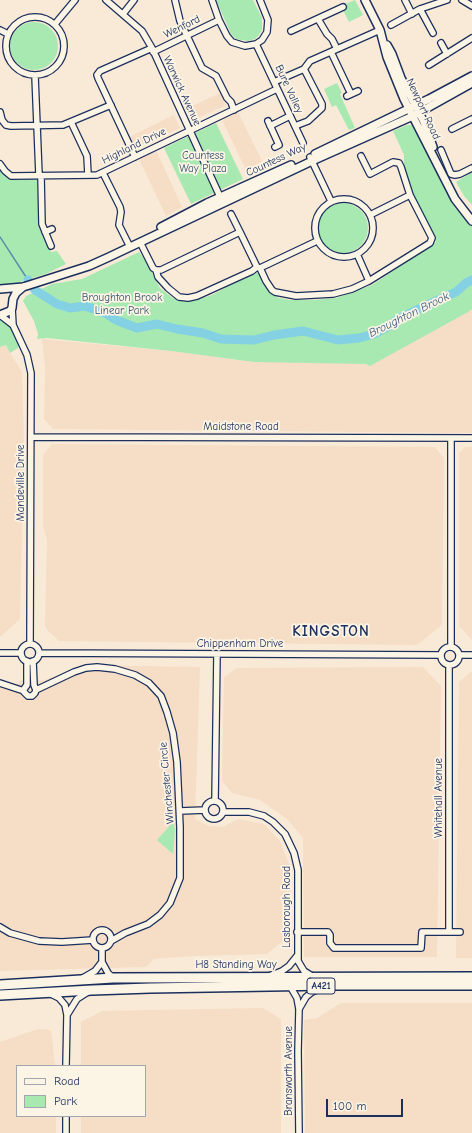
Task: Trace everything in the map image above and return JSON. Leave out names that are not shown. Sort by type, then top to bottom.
[{"type":"highway","name":"H8 Standing Way","points":[[0,985],[113,978],[472,977]]},
{"type":"highway","name":"H8 Standing Way","points":[[0,995],[92,990],[200,987],[472,985]]},
{"type":"street","points":[[55,24],[76,0]]},
{"type":"street","name":"Warwick Avenue","points":[[106,0],[142,31],[222,200]]},
{"type":"street","points":[[123,14],[134,0]]},
{"type":"street","points":[[175,0],[180,21],[202,68],[216,76],[234,110]]},
{"type":"street","points":[[212,0],[219,20],[232,42],[245,46],[256,44],[265,36],[268,26],[267,16],[261,0]]},
{"type":"street","name":"Newport Road","points":[[365,0],[381,33],[387,57],[412,107],[416,114],[424,122],[441,174],[454,199],[472,221]]},
{"type":"street","points":[[405,0],[412,14]]},
{"type":"street","points":[[391,25],[420,9],[447,0]]},
{"type":"street","points":[[462,0],[472,6]]},
{"type":"street","points":[[291,32],[343,7]]},
{"type":"street","points":[[420,9],[433,33]]},
{"type":"street","points":[[31,17],[44,18],[55,24],[60,30],[64,44],[62,59],[58,65],[48,73],[35,76],[22,72],[12,65],[8,59],[5,47],[8,34],[17,22],[31,17]]},
{"type":"street","points":[[318,19],[337,49]]},
{"type":"street","name":"Wenford","points":[[111,105],[97,75],[100,71],[219,20]]},
{"type":"street","points":[[0,30],[8,34]]},
{"type":"street","points":[[274,82],[304,69],[310,61],[337,49],[381,33]]},
{"type":"street","points":[[429,65],[472,38]]},
{"type":"street","points":[[441,43],[447,54]]},
{"type":"street","name":"Bure Valley","points":[[256,44],[303,143]]},
{"type":"street","points":[[331,52],[349,95],[358,91]]},
{"type":"street","points":[[295,126],[308,121],[322,108],[322,104],[304,69]]},
{"type":"street","points":[[35,76],[42,224],[51,246]]},
{"type":"street","name":"Countess Way","points":[[311,159],[472,76]]},
{"type":"street","name":"Countess Way","points":[[129,246],[222,200],[311,159],[416,114],[472,83]]},
{"type":"street","name":"Highland Drive","points":[[0,164],[11,176],[97,175],[277,89]]},
{"type":"street","points":[[0,112],[2,120],[6,125],[63,125],[111,105],[135,157]]},
{"type":"street","points":[[275,147],[279,145],[269,123],[290,116]]},
{"type":"street","points":[[452,129],[472,119]]},
{"type":"street","points":[[71,122],[88,156],[88,175]]},
{"type":"street","points":[[441,150],[451,174],[460,174],[472,168]]},
{"type":"street","points":[[231,214],[272,290],[284,295],[308,296],[333,294],[352,289],[403,261],[430,243],[432,238],[410,195],[399,163],[394,162],[370,174],[361,156]]},
{"type":"street","points":[[311,159],[331,201]]},
{"type":"street","points":[[104,172],[120,207],[121,212],[119,225],[129,246]]},
{"type":"street","points":[[370,214],[410,195]]},
{"type":"street","points":[[341,198],[355,201],[361,204],[370,214],[373,225],[371,240],[367,246],[357,254],[346,257],[334,256],[324,250],[317,241],[314,230],[316,216],[325,205],[331,201],[341,198]]},
{"type":"street","name":"Countess Way","points":[[2,289],[23,287],[45,280],[140,242],[222,200]]},
{"type":"street","points":[[45,232],[52,228]]},
{"type":"street","points":[[156,270],[161,270],[240,232]]},
{"type":"street","points":[[140,242],[153,268],[156,270],[158,278],[179,297],[188,298],[197,296],[317,241]]},
{"type":"street","points":[[357,254],[369,281]]},
{"type":"street","points":[[0,315],[7,313],[12,308],[16,293],[23,287]]},
{"type":"street","points":[[2,289],[10,293],[13,300]]},
{"type":"street","name":"Mandeville Drive","points":[[12,308],[13,324],[27,355],[31,373],[30,644]]},
{"type":"street","points":[[0,315],[13,324]]},
{"type":"street","name":"Maidstone Road","points":[[31,437],[472,438]]},
{"type":"street","points":[[451,438],[451,647]]},
{"type":"street","points":[[30,644],[36,646],[39,653],[37,658],[30,661],[22,657],[21,653],[23,648],[30,644]]},
{"type":"street","points":[[451,647],[443,650],[441,655],[443,662],[449,665],[456,662],[459,655]]},
{"type":"street","points":[[451,647],[457,651],[459,655]]},
{"type":"street","points":[[0,653],[21,653]]},
{"type":"street","name":"Chippenham Drive","points":[[39,653],[441,655]]},
{"type":"street","points":[[215,801],[217,654]]},
{"type":"street","points":[[459,655],[472,655]]},
{"type":"street","points":[[30,661],[35,688],[34,694],[30,696],[26,695],[25,688],[30,661]]},
{"type":"street","name":"Whitehall Avenue","points":[[446,932],[449,665]]},
{"type":"street","name":"Winchester Circle","points":[[35,688],[86,668],[97,667],[125,671],[149,683],[160,696],[167,712],[173,733],[177,762],[180,810],[180,878],[170,903],[160,915],[148,924],[125,933],[111,941]]},
{"type":"street","points":[[0,683],[25,688],[30,684],[35,688]]},
{"type":"street","points":[[215,801],[223,806],[224,812],[221,817],[216,820],[212,820],[206,815],[205,810],[207,804],[215,801]]},
{"type":"street","points":[[180,810],[205,810]]},
{"type":"street","name":"Lasborough Road","points":[[224,812],[249,812],[264,816],[274,822],[285,834],[294,853],[298,870],[297,956]]},
{"type":"street","points":[[0,927],[10,933],[39,941],[62,942],[93,940]]},
{"type":"street","points":[[98,930],[104,930],[109,932],[111,941],[108,946],[102,948],[96,946],[93,940],[94,935],[98,930]]},
{"type":"street","name":"Winchester Circle","points":[[109,932],[125,933]]},
{"type":"street","points":[[297,932],[328,932],[330,935],[330,943],[334,948],[421,948],[422,932],[460,932]]},
{"type":"street","points":[[102,948],[102,962],[108,973],[113,978]]},
{"type":"street","points":[[297,956],[301,968],[307,974],[314,977]]},
{"type":"street","points":[[263,978],[282,971],[289,966],[297,956]]},
{"type":"street","points":[[76,980],[95,971],[102,962]]},
{"type":"street","points":[[299,1009],[306,997],[312,992],[330,985]]},
{"type":"street","name":"Bransworth Avenue","points":[[290,986],[297,998],[299,1009],[299,1133]]},
{"type":"street","points":[[67,1014],[77,999],[92,990]]},
{"type":"street","points":[[46,992],[59,998],[65,1005],[67,1014],[66,1065]]},
{"type":"street","points":[[66,1117],[66,1133]]},
{"type":"shaded area","points":[[220,93],[226,105],[192,121],[186,109]]},
{"type":"shaded area","points":[[238,112],[266,169],[249,176],[223,122],[225,119]]},
{"type":"shaded area","points":[[174,115],[180,128],[135,148],[129,137]]},
{"type":"shaded area","points":[[156,150],[182,207],[166,216],[139,159]]},
{"type":"shaded area","points":[[472,302],[472,433],[53,429],[44,419],[45,368],[42,339],[171,351],[254,362]]},
{"type":"shaded area","points":[[6,345],[22,372],[24,443],[20,619],[0,637],[0,347]]},
{"type":"shaded area","points":[[52,444],[435,447],[444,458],[442,625],[417,645],[59,641],[48,631],[45,626],[47,540],[43,527],[43,455]]},
{"type":"shaded area","points":[[465,447],[472,447],[472,640],[459,626],[459,453]]},
{"type":"shaded area","points":[[86,665],[200,667],[195,819],[208,826],[223,827],[238,819],[264,824],[280,841],[291,869],[290,935],[267,954],[193,956],[154,959],[146,967],[0,971],[0,680],[17,684],[22,680],[38,679],[42,681]]},
{"type":"shaded area","points":[[423,667],[441,686],[437,957],[304,957],[303,838],[287,819],[260,800],[232,793],[222,781],[224,677],[237,668]]},
{"type":"shaded area","points":[[472,671],[472,958],[456,958],[459,682]]},
{"type":"shaded area","points":[[341,1003],[472,1003],[472,1133],[305,1133],[304,1020],[317,1018]]},
{"type":"shaded area","points":[[263,1008],[281,1019],[281,1133],[81,1133],[81,1117],[146,1117],[146,1065],[81,1065],[81,1022],[102,1011]]},
{"type":"shaded area","points":[[38,1029],[51,1030],[55,1065],[16,1065],[16,1117],[56,1117],[56,1133],[0,1133],[0,1042]]},
{"type":"green space","points":[[216,0],[253,0],[262,18],[262,30],[259,35],[255,39],[248,41],[236,39],[231,34]]},
{"type":"green space","points":[[355,0],[363,15],[349,22],[342,8],[343,5]]},
{"type":"green space","points":[[29,22],[39,22],[48,26],[54,32],[57,37],[57,55],[48,66],[39,70],[29,70],[20,66],[14,60],[10,51],[10,41],[14,32],[20,26]]},
{"type":"green space","points":[[337,83],[342,93],[340,94],[355,128],[349,130],[336,105],[332,107],[324,89]]},
{"type":"green space","name":"Countess Way Plaza","points":[[216,123],[243,179],[191,204],[164,148]]},
{"type":"green space","name":"Broughton Brook Linear Park","points":[[407,125],[412,125],[417,130],[441,181],[472,225],[472,309],[468,312],[370,366],[366,364],[254,362],[171,351],[47,338],[37,339],[38,334],[34,321],[23,301],[26,296],[52,284],[82,279],[139,252],[146,261],[160,288],[173,298],[181,300],[200,299],[212,295],[254,272],[258,273],[270,292],[279,298],[290,300],[336,298],[372,285],[436,242],[413,196],[404,166],[404,155],[393,131]]},
{"type":"green space","name":"Broughton Brook Linear Park","points":[[0,169],[3,173],[5,171],[28,179],[37,179],[39,224],[51,252],[57,251],[66,264],[46,274],[22,281],[20,284],[0,285]]},
{"type":"green space","points":[[472,172],[472,205],[464,196],[456,182]]},
{"type":"green space","points":[[338,203],[348,203],[361,210],[368,223],[368,233],[361,246],[348,253],[338,253],[329,249],[322,242],[318,233],[318,223],[322,214],[329,207]]},
{"type":"green space","points":[[0,319],[13,331],[19,343],[18,348],[10,353],[6,345],[0,347]]},
{"type":"green space","points":[[173,822],[175,830],[173,854],[157,840]]},
{"type":"waterway","name":"Broughton Brook","points":[[0,237],[28,280]]},
{"type":"waterway","name":"Broughton Brook","points":[[28,280],[35,290],[57,304],[70,308],[85,306],[105,313],[116,320],[137,328],[157,324],[203,333],[221,339],[254,340],[274,335],[303,331],[338,340],[359,338],[374,334],[391,325],[398,319],[456,292],[472,280]]},
{"type":"district","name":"KINGSTON","points":[[331,632]]}]
